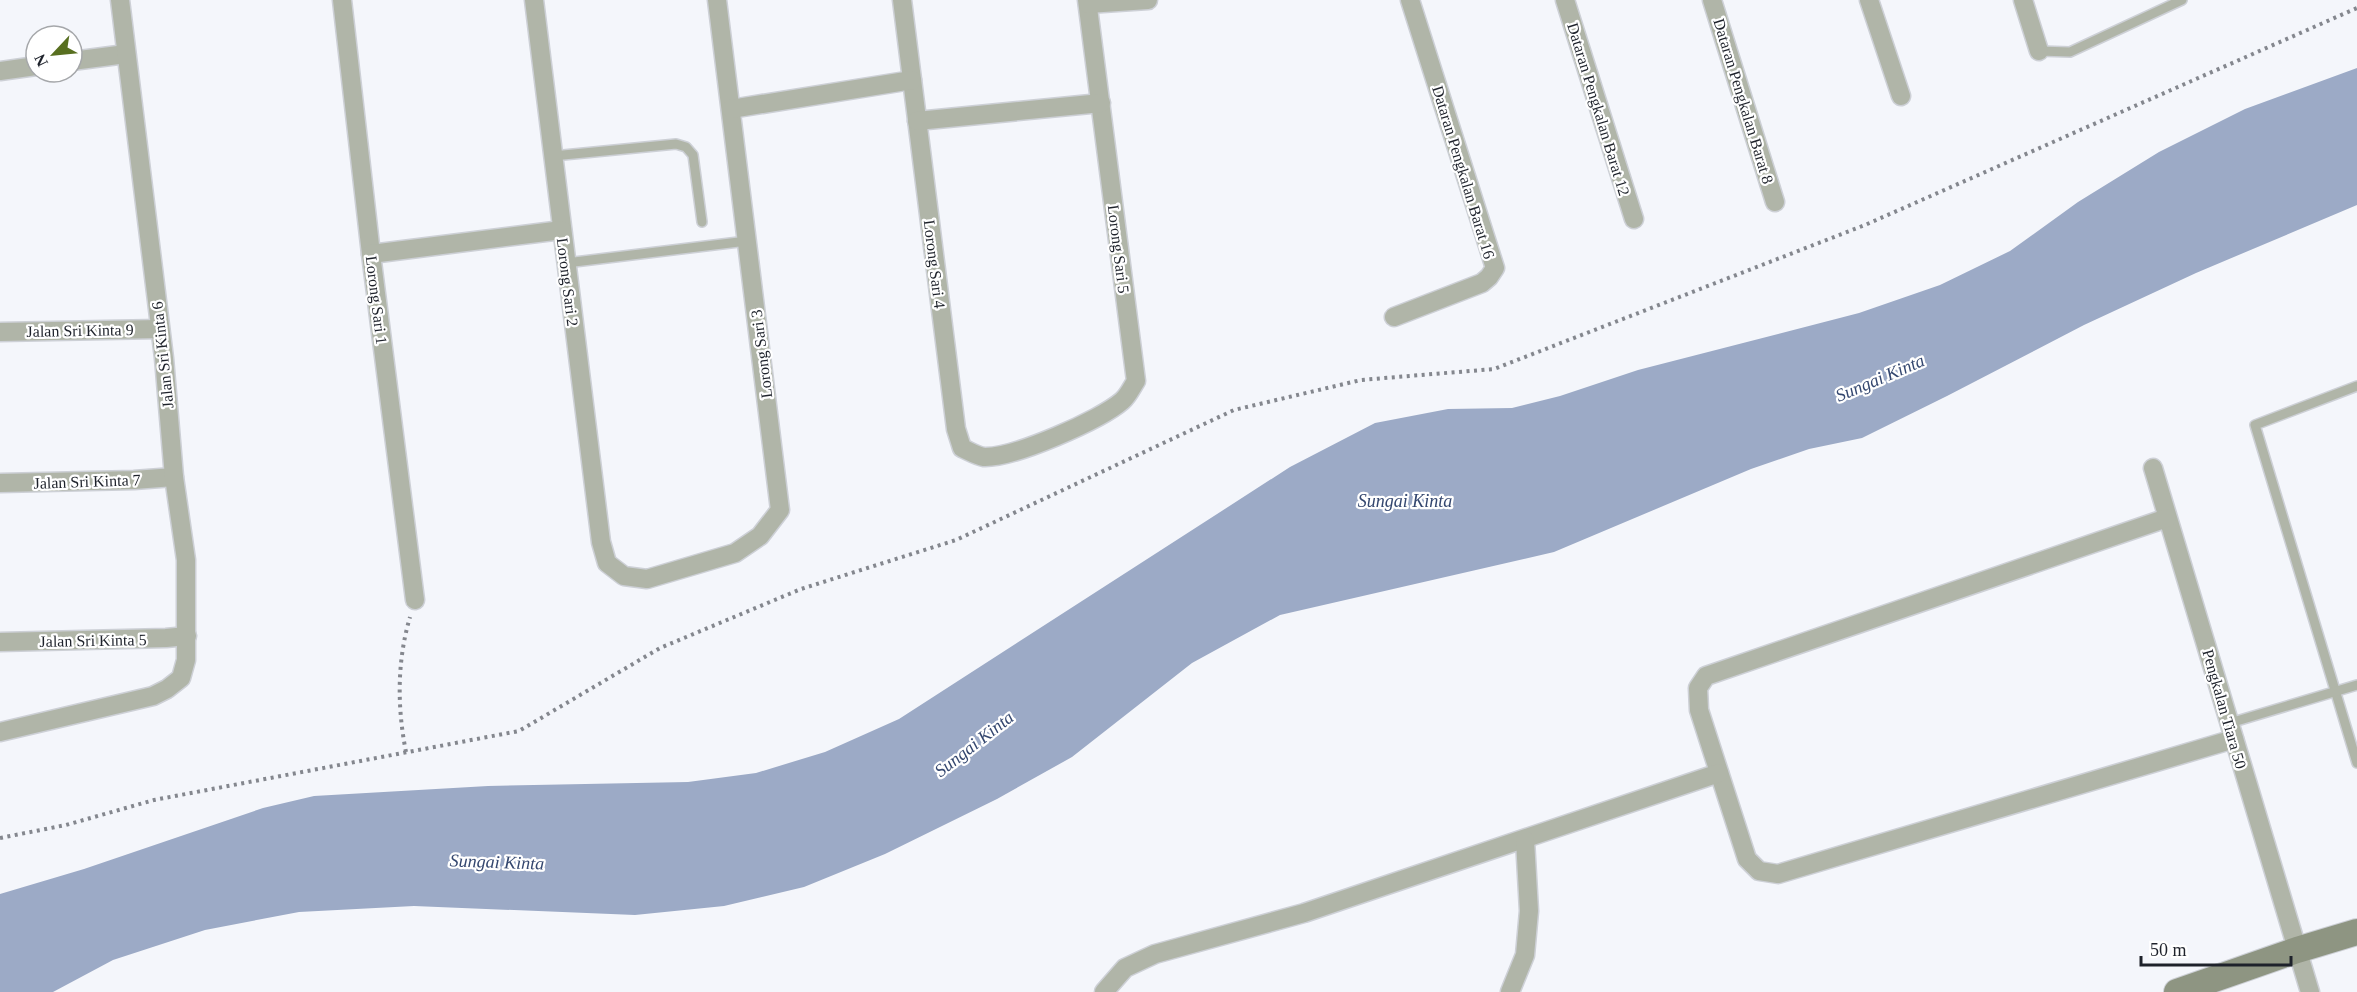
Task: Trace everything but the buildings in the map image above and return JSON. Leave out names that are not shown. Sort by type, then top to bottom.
[{"type":"street","name":"Jalan Sri Kinta 6","points":[[0,732],[153,696],[181,678],[186,660],[186,560],[174,477],[164,358],[120,0]]},
{"type":"street","name":"Lorong Sari 1","points":[[342,0],[371,254],[415,600]]},
{"type":"street","name":"Lorong Sari 2","points":[[534,0],[601,542],[607,563]]},
{"type":"street","name":"Lorong Sari 3","points":[[607,563],[624,576],[647,579],[735,553],[760,536],[780,510],[717,0]]},
{"type":"street","name":"Lorong Sari 4","points":[[902,0],[956,429],[962,448],[982,457],[997,455],[1039,442]]},
{"type":"street","points":[[1088,2],[1148,0]]},
{"type":"street","name":"Dataran Pengkalan Barat 16","points":[[1394,317],[1482,283],[1494,268],[1410,0]]},
{"type":"street","name":"Dataran Pengkalan Barat 12","points":[[1565,0],[1634,219]]},
{"type":"street","name":"Dataran Pengkalan Barat 8","points":[[1712,0],[1775,202]]},
{"type":"street","points":[[1869,0],[1901,96]]},
{"type":"street","points":[[2022,0],[2039,51]]},
{"type":"street","name":"Lorong Sari 5","points":[[1039,442],[1089,421],[1123,400],[1136,381],[1088,2]]},
{"type":"street","points":[[84,59],[126,54]]},
{"type":"street","points":[[0,70],[24,67]]},
{"type":"street","points":[[731,109],[912,80]]},
{"type":"street","points":[[917,121],[1101,103]]},
{"type":"street","points":[[371,254],[562,230]]},
{"type":"street","name":"Jalan Sri Kinta 9","points":[[0,332],[159,329]]},
{"type":"street","name":"Pengkalan Tiara 50","points":[[2152,468],[2310,992]]},
{"type":"street","name":"Jalan Sri Kinta 7","points":[[0,483],[174,477]]},
{"type":"street","points":[[2167,518],[1706,676],[1698,688],[1699,710],[1748,859],[1759,870],[1778,874],[2232,731]]},
{"type":"street","name":"Jalan Sri Kinta 5","points":[[0,642],[154,639],[187,636]]},
{"type":"street","points":[[1104,992],[1125,968],[1155,954],[1304,913],[1719,773]]},
{"type":"street","points":[[1510,992],[1525,955],[1529,911],[1525,840]]},
{"type":"street","points":[[2177,992],[2297,950],[2357,933]]},
{"type":"lane","points":[[2039,51],[2070,52],[2181,0]]},
{"type":"lane","points":[[553,156],[676,144],[686,147],[693,155],[702,222]]},
{"type":"lane","points":[[566,263],[747,241]]},
{"type":"lane","points":[[2357,386],[2255,425],[2357,763]]},
{"type":"lane","points":[[2232,731],[2357,685]]},
{"type":"path","points":[[0,838],[66,825],[154,800],[519,731],[660,648],[801,589],[956,540],[1234,410],[1361,380],[1494,369],[1865,225],[2357,8]]},
{"type":"path","points":[[406,752],[400,724],[399,686],[402,644],[415,600]]},
{"type":"water","name":"Sungai Kinta","points":[[2357,68],[2357,205],[2196,273],[2084,325],[1862,438],[1809,449],[1751,469],[1554,552],[1280,615],[1192,663],[1072,757],[997,799],[885,854],[804,887],[724,906],[635,915],[414,906],[299,912],[205,930],[113,960],[53,992],[0,992],[0,894],[84,869],[263,808],[314,796],[488,786],[688,782],[756,773],[825,752],[899,719],[1290,467],[1375,423],[1448,409],[1512,408],[1560,396],[1638,370],[1859,313],[1940,285],[2010,251],[2078,202],[2159,152],[2245,109]]}]
